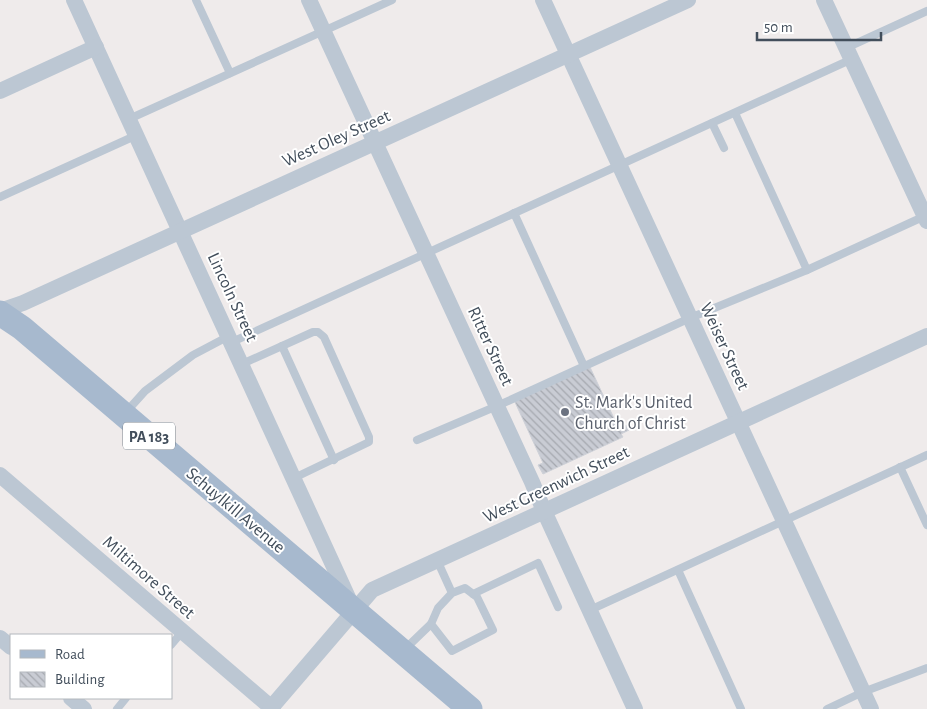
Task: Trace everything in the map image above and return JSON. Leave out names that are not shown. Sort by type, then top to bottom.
[{"type":"main road","name":"Schuylkill Avenue","points":[[0,312],[22,328],[470,709]]},
{"type":"street","name":"Lincoln Street","points":[[74,0],[354,610]]},
{"type":"street","name":"Ritter Street","points":[[309,0],[635,709]]},
{"type":"street","name":"Weiser Street","points":[[543,0],[871,709]]},
{"type":"street","name":"West Oley Street","points":[[0,312],[688,0]]},
{"type":"street","points":[[824,0],[926,218]]},
{"type":"street","points":[[0,91],[96,47]]},
{"type":"street","name":"West Greenwich Street","points":[[271,709],[372,590],[927,336]]},
{"type":"street","name":"Miltimore Street","points":[[0,475],[271,709]]},
{"type":"street","points":[[0,638],[10,646]]},
{"type":"street","points":[[72,699],[84,709]]},
{"type":"lane","points":[[196,0],[230,74]]},
{"type":"lane","points":[[129,119],[392,0]]},
{"type":"lane","points":[[124,415],[145,391],[193,354],[426,254],[735,113],[927,11]]},
{"type":"lane","points":[[735,113],[807,270]]},
{"type":"lane","points":[[712,123],[724,148]]},
{"type":"lane","points":[[0,197],[136,135]]},
{"type":"lane","points":[[514,214],[584,366]]},
{"type":"lane","points":[[416,440],[497,406],[690,318],[926,218]]},
{"type":"lane","points":[[242,364],[313,332],[318,332],[324,337],[369,437],[369,442],[294,478]]},
{"type":"lane","points":[[282,346],[334,460]]},
{"type":"lane","points":[[590,610],[927,455]]},
{"type":"lane","points":[[900,467],[927,525]]},
{"type":"lane","points":[[437,560],[452,593]]},
{"type":"lane","points":[[473,594],[538,563],[558,607]]},
{"type":"lane","points":[[678,570],[742,709]]},
{"type":"lane","points":[[402,652],[431,624],[438,608],[452,593],[465,588],[477,597],[493,630],[452,651],[431,624]]},
{"type":"lane","points":[[172,644],[182,632]]},
{"type":"lane","points":[[827,709],[863,692],[927,668]]},
{"type":"lane","points":[[117,709],[125,699]]},
{"type":"building","name":"St. Mark's United Church of Christ","points":[[589,365],[619,429],[629,424],[631,429],[621,434],[623,437],[543,474],[538,465],[543,463],[514,400]]},
{"type":"place","name":"St. Mark's United Church of Christ","points":[[565,412]]}]
